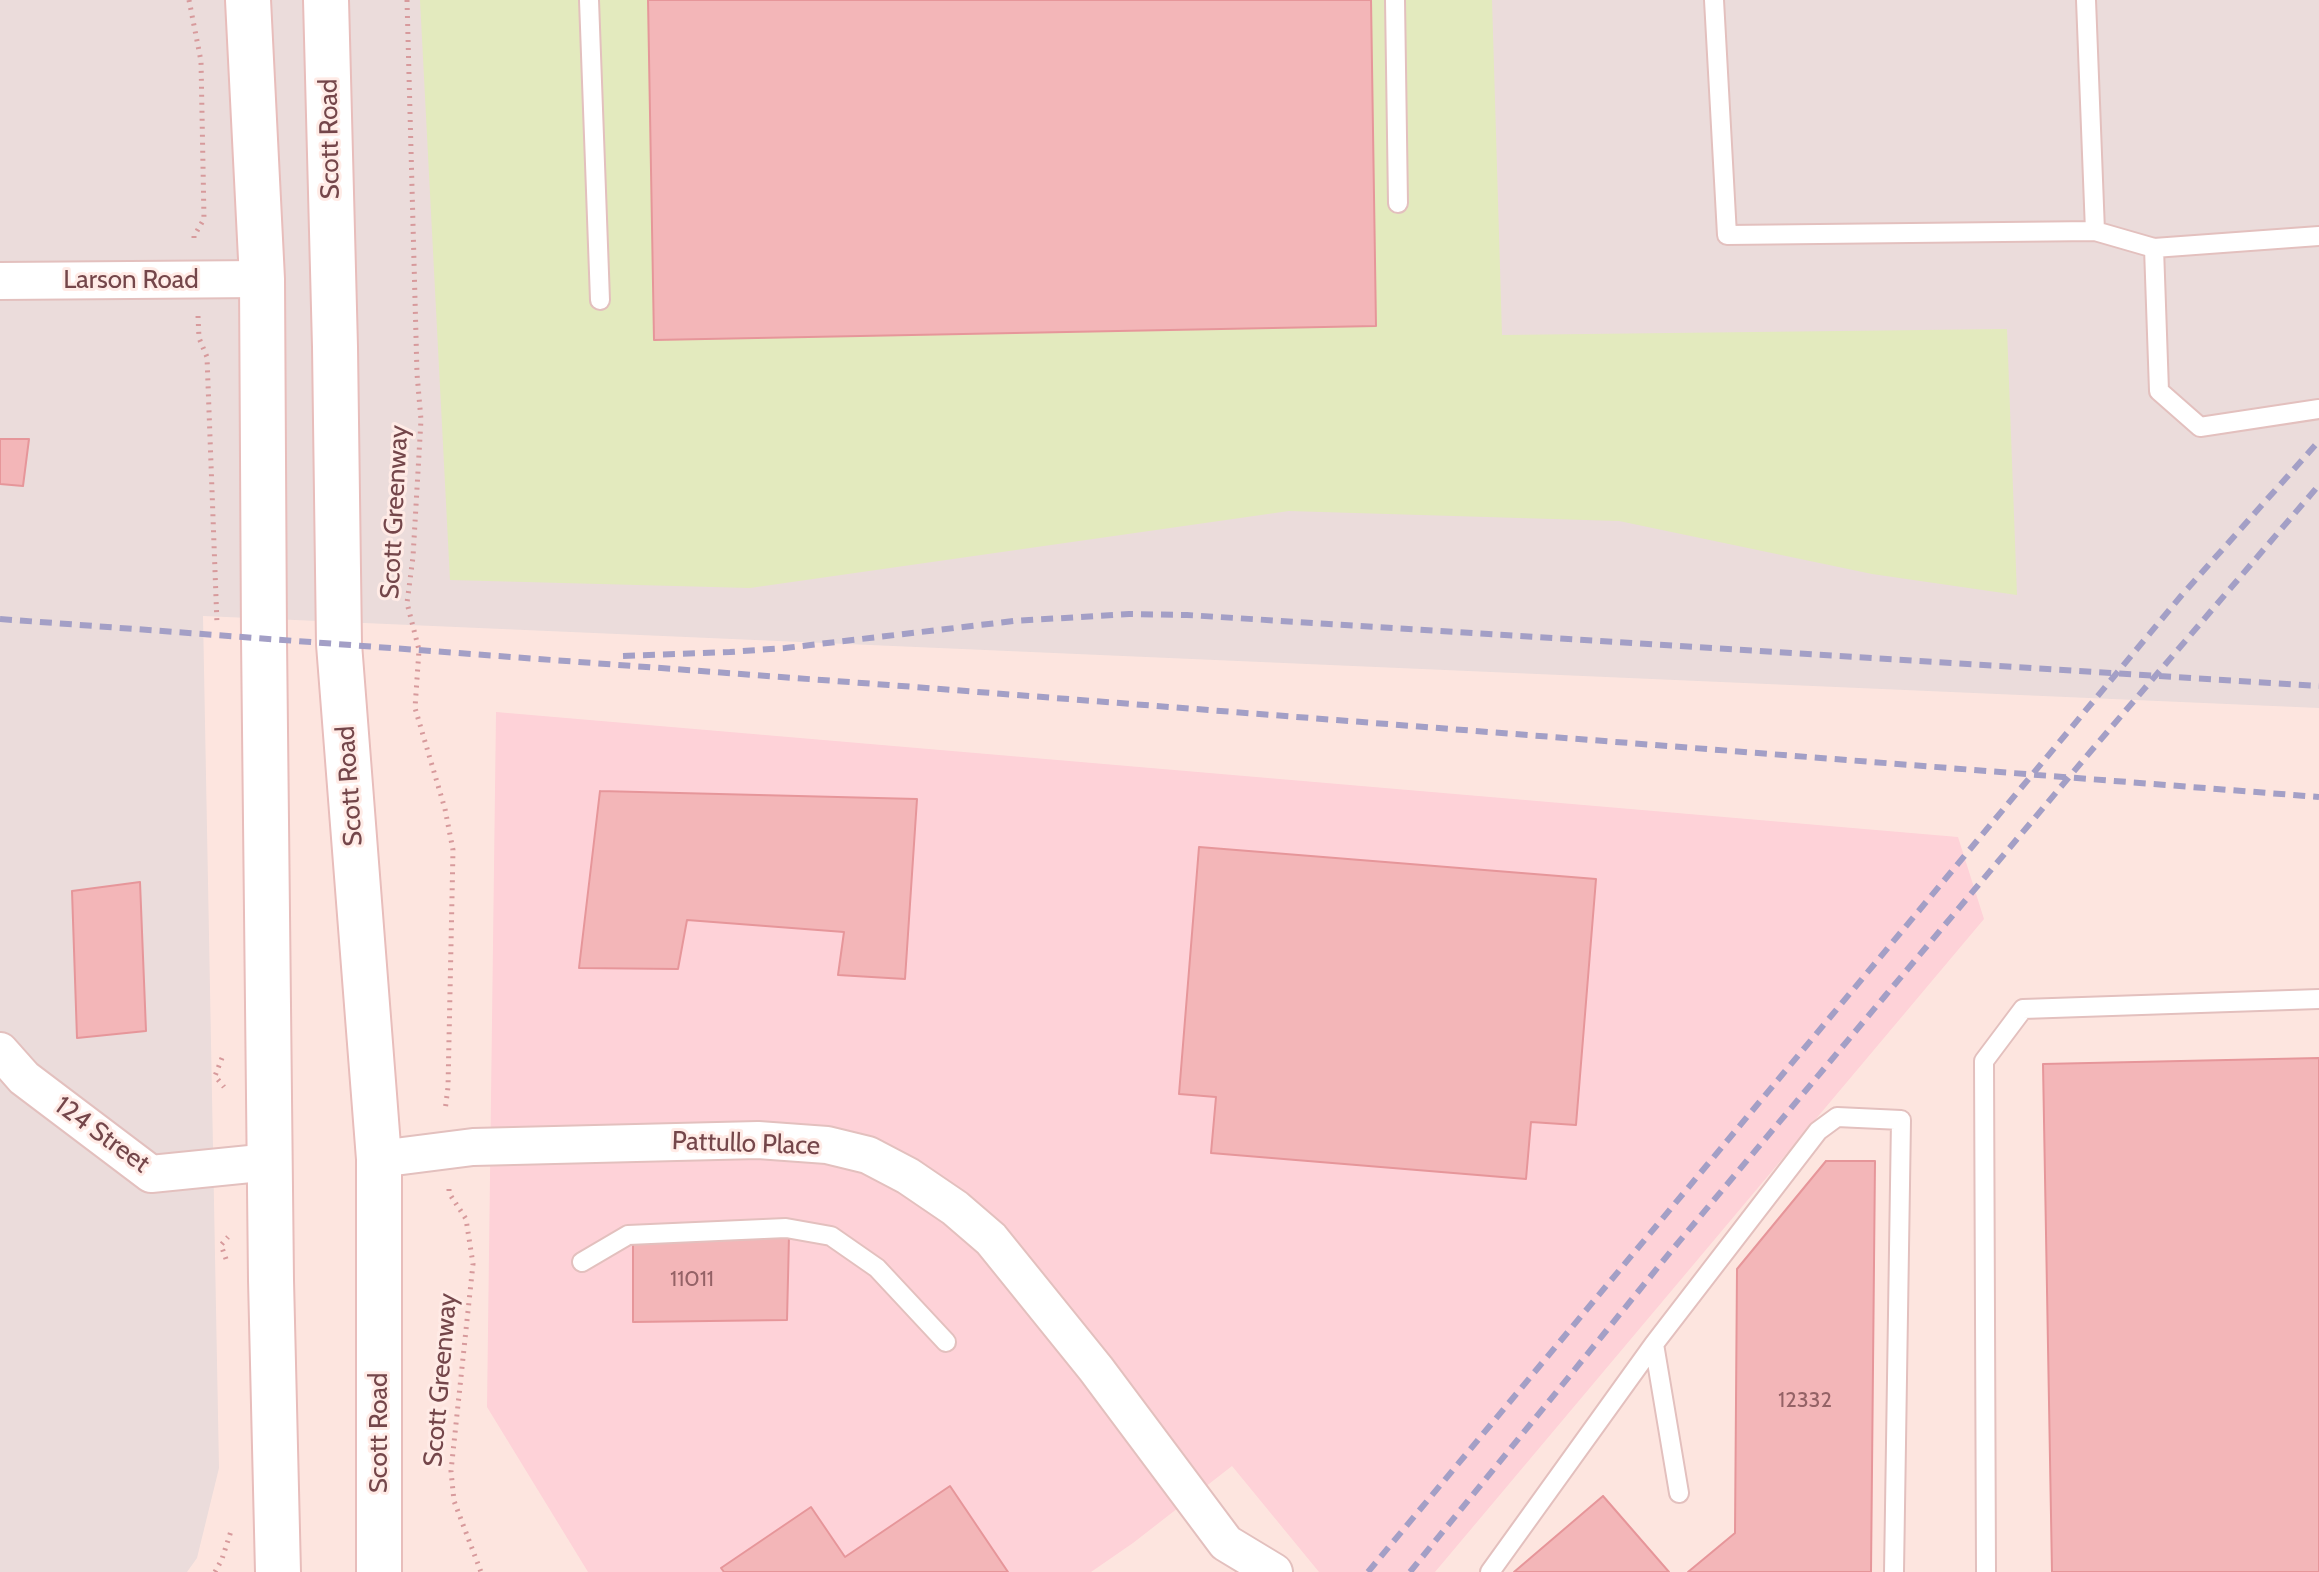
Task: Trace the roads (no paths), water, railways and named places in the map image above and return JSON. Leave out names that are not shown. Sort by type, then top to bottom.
[{"type":"main road","points":[[248,0],[262,279],[270,1162],[269,1562]]},
{"type":"main road","name":"Scott Road","points":[[326,0],[339,644],[379,1159],[384,1566]]},
{"type":"street","name":"Larson Road","points":[[0,281],[262,279]]},
{"type":"street","name":"124 Street","points":[[0,1051],[24,1078],[151,1174],[270,1162]]},
{"type":"street","name":"Pattullo Place","points":[[379,1159],[473,1147],[758,1140],[827,1145],[868,1155],[908,1176],[955,1208],[991,1239],[1096,1369],[1229,1557],[1274,1572]]},
{"type":"lane","points":[[589,0],[600,300]]},
{"type":"lane","points":[[1395,0],[1398,203]]},
{"type":"lane","points":[[1714,0],[1727,235],[2095,231],[2154,248],[2319,236]]},
{"type":"lane","points":[[2086,0],[2095,231]]},
{"type":"lane","points":[[2154,248],[2159,391],[2200,427],[2319,409]]},
{"type":"lane","points":[[1986,1572],[1984,1061],[2023,1009],[2319,999]]},
{"type":"lane","points":[[1490,1572],[1654,1344],[1818,1131],[1837,1117],[1901,1120],[1894,1572]]},
{"type":"lane","points":[[582,1262],[628,1235],[786,1228],[831,1236],[877,1268],[946,1342]]},
{"type":"lane","points":[[1654,1344],[1679,1493]]},
{"type":"railway","points":[[1368,1572],[2181,596],[2319,441]]},
{"type":"railway","points":[[1410,1572],[1672,1250],[2319,485]]},
{"type":"railway","points":[[623,656],[785,648],[1014,621],[1129,614],[1187,615],[2319,686]]},
{"type":"railway","points":[[0,619],[2319,797]]}]
